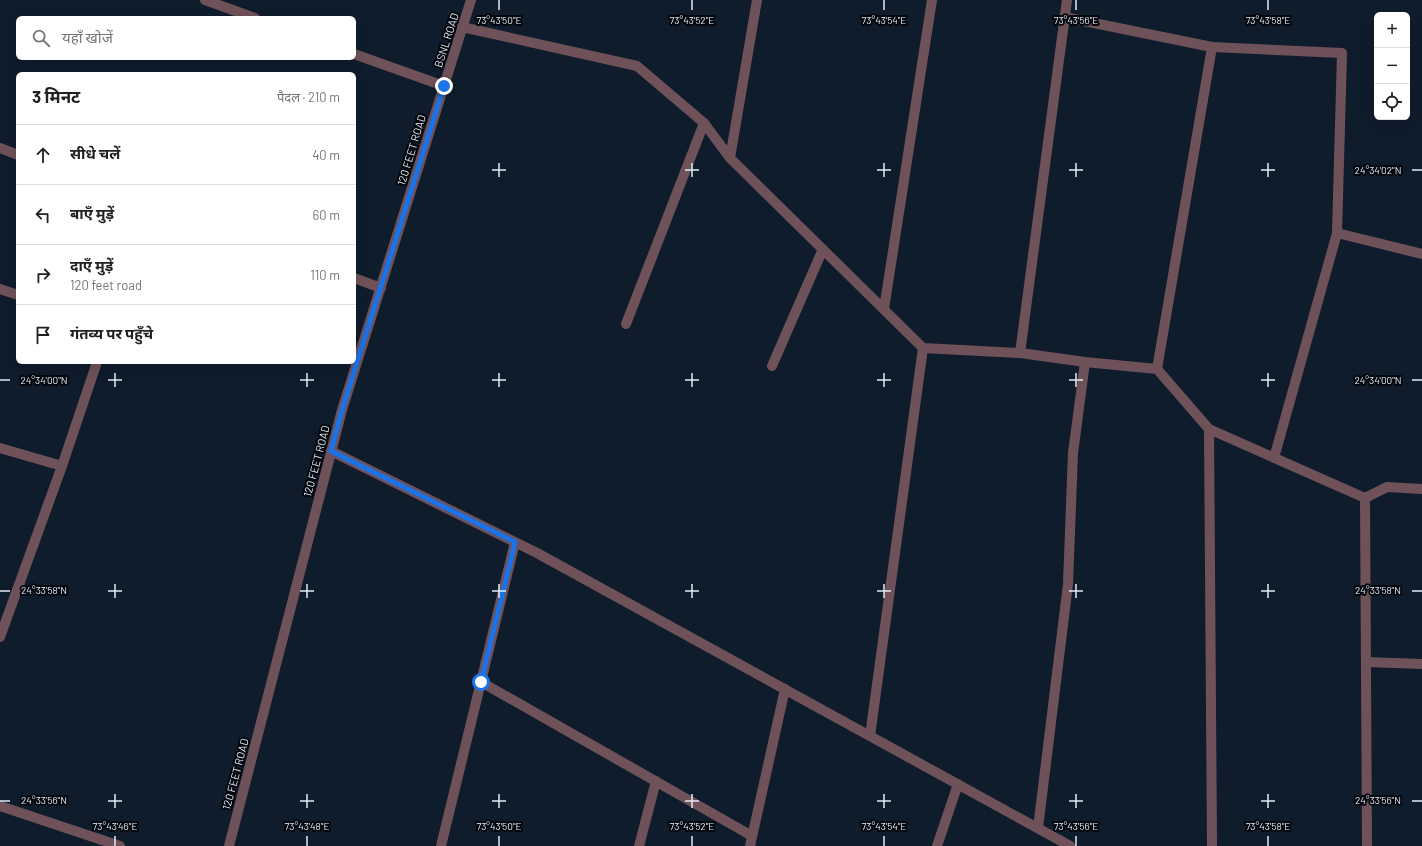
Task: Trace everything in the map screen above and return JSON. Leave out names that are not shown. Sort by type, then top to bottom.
[{"type":"street","points":[[206,0],[250,16]]},
{"type":"street","name":"BSNL ROAD","points":[[444,86],[471,0]]},
{"type":"street","points":[[730,158],[758,0]]},
{"type":"street","points":[[884,309],[932,0]]},
{"type":"street","points":[[1020,353],[1067,0]]},
{"type":"street","points":[[1064,17],[1212,47],[1342,53],[1337,234],[1274,458]]},
{"type":"street","points":[[462,27],[637,66],[704,123],[730,158],[923,348],[1020,353],[1085,362],[1157,368],[1209,429],[1365,498]]},
{"type":"street","points":[[1157,368],[1212,47]]},
{"type":"street","points":[[356,55],[444,86]]},
{"type":"street","name":"120 FEET ROAD","points":[[229,846],[342,410],[444,86]]},
{"type":"street","points":[[626,324],[704,123]]},
{"type":"street","points":[[0,148],[16,154]]},
{"type":"street","points":[[1337,234],[1422,254]]},
{"type":"street","points":[[772,366],[823,249]]},
{"type":"street","points":[[356,279],[380,288]]},
{"type":"street","points":[[0,289],[16,294]]},
{"type":"street","points":[[870,736],[923,348]]},
{"type":"street","points":[[1038,828],[1068,584],[1073,453],[1085,362]]},
{"type":"street","points":[[0,637],[62,466],[96,364]]},
{"type":"street","points":[[1209,429],[1212,846]]},
{"type":"street","points":[[0,448],[62,466]]},
{"type":"street","points":[[331,451],[515,542],[1068,845]]},
{"type":"street","points":[[1365,498],[1387,487],[1422,489]]},
{"type":"street","points":[[1365,498],[1367,846]]},
{"type":"street","points":[[441,846],[515,542]]},
{"type":"street","points":[[1366,662],[1422,664]]},
{"type":"street","points":[[481,682],[656,781],[751,841],[785,689]]},
{"type":"street","points":[[639,846],[656,781]]},
{"type":"street","points":[[937,846],[958,784]]},
{"type":"street","points":[[0,806],[120,846]]},
{"type":"route","points":[[444,86],[342,410],[331,451],[515,542],[481,682]]}]
